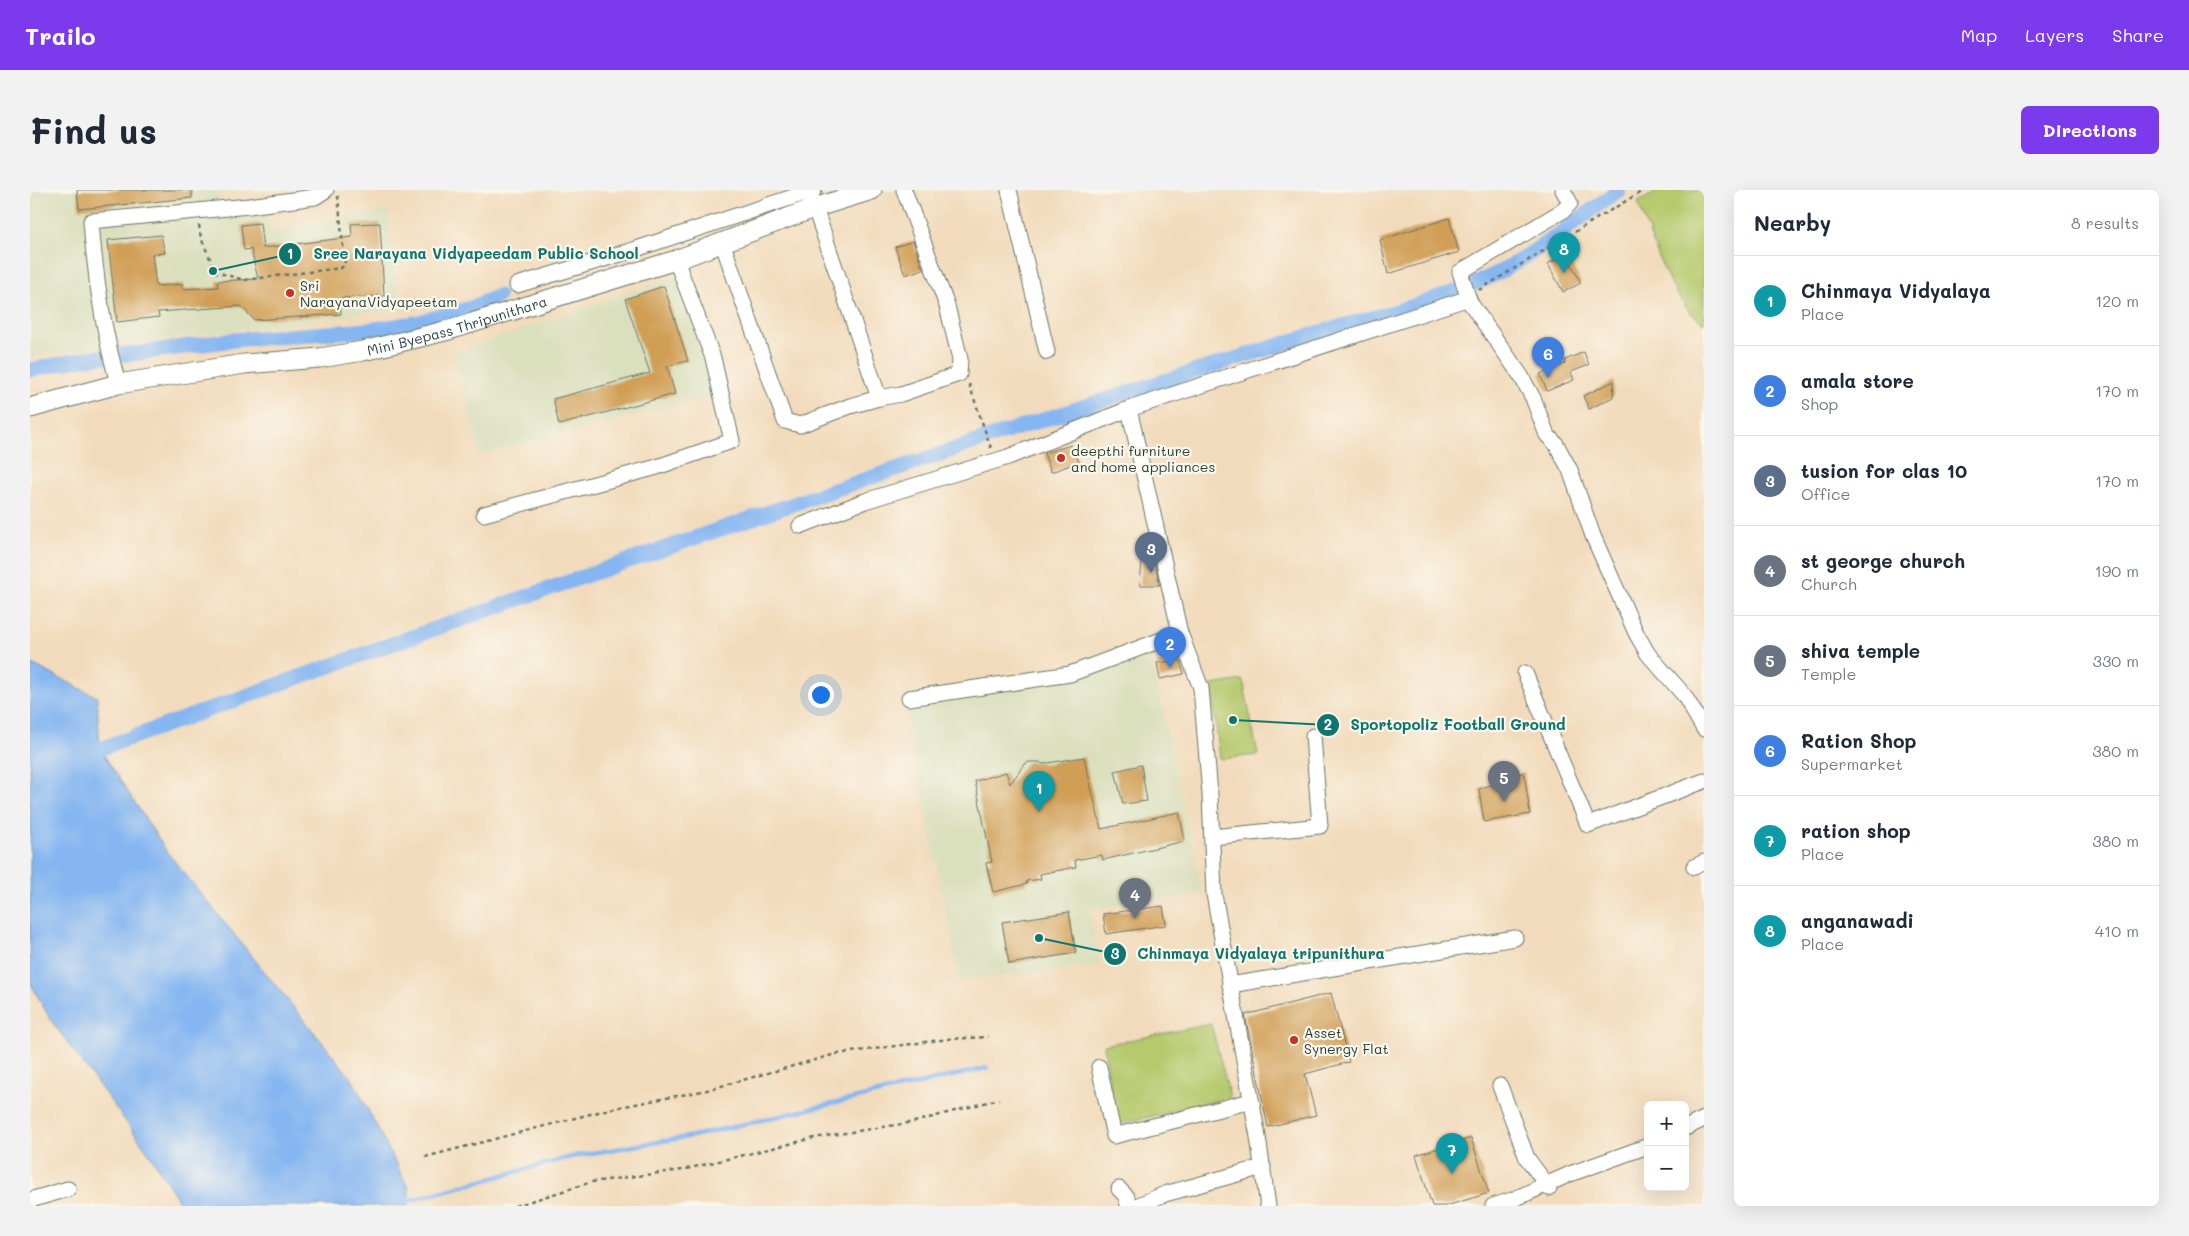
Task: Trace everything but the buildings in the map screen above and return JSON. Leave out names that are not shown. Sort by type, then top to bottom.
[{"type":"main road","name":"Mini Byepass Thripunithara","points":[[30,408],[118,384],[244,364],[320,358],[363,351],[449,330],[676,260],[716,245],[812,195],[872,190]]},
{"type":"street","points":[[118,384],[103,330],[94,266],[91,221],[249,206],[316,197],[326,190]]},
{"type":"street","points":[[703,227],[716,245],[785,421],[800,425],[850,406],[901,394],[959,374],[960,359],[946,306],[904,190]]},
{"type":"street","points":[[1009,190],[1047,352]]},
{"type":"street","points":[[1563,190],[1570,203],[1564,210],[1460,272],[1471,304],[1521,376],[1533,398],[1548,435],[1556,444],[1570,470],[1593,536],[1636,633],[1648,654],[1684,695],[1704,729]]},
{"type":"street","points":[[517,285],[812,195],[879,398]]},
{"type":"street","points":[[484,514],[657,467],[732,441],[713,358],[676,260]]},
{"type":"street","points":[[800,526],[865,502],[1008,457],[1129,409],[1458,302],[1467,290]]},
{"type":"street","points":[[1129,409],[1180,633],[1200,688],[1212,837],[1214,894],[1268,1206]]},
{"type":"street","points":[[910,698],[1070,674],[1180,633]]},
{"type":"street","points":[[1525,673],[1588,825],[1704,781]]},
{"type":"street","points":[[1212,837],[1320,826],[1313,736]]},
{"type":"street","points":[[1230,985],[1515,938]]},
{"type":"street","points":[[1099,1067],[1114,1136],[1251,1101]]},
{"type":"street","points":[[1500,1086],[1527,1158],[1548,1186]]},
{"type":"street","points":[[1689,1126],[1704,1119]]},
{"type":"street","points":[[1494,1206],[1644,1148]]},
{"type":"street","points":[[1136,1206],[1165,1194],[1262,1167]]},
{"type":"street","points":[[30,1200],[68,1189]]},
{"type":"street","points":[[1119,1189],[1127,1197],[1128,1206]]},
{"type":"path","points":[[196,211],[201,238],[216,272],[244,280],[341,268],[345,265],[344,243],[340,200],[335,190]]},
{"type":"path","points":[[1467,290],[1644,190]]},
{"type":"path","points":[[978,410],[992,452]]},
{"type":"path","points":[[425,1157],[610,1109],[707,1090],[836,1054],[948,1039],[988,1037]]},
{"type":"path","points":[[515,1206],[592,1182],[682,1170],[814,1138],[914,1122],[998,1099]]},
{"type":"shaded area","points":[[30,190],[216,190],[231,216],[266,213],[272,232],[388,210],[400,309],[30,357]]},
{"type":"shaded area","points":[[677,276],[713,395],[480,455],[454,353]]},
{"type":"shaded area","points":[[1151,660],[1203,894],[1089,909],[1100,966],[960,981],[903,697]]},
{"type":"green space","points":[[1661,190],[1704,190],[1704,323],[1692,314],[1681,301],[1672,285],[1656,251],[1638,202]]},
{"type":"green space","points":[[1243,680],[1258,755],[1220,759],[1211,685]]},
{"type":"green space","points":[[1211,1024],[1230,1097],[1116,1125],[1104,1045]]},
{"type":"water","points":[[30,663],[97,697],[100,749],[167,852],[352,1079],[409,1189],[409,1206],[182,1206],[149,1153],[50,1019],[30,982]]},
{"type":"waterway","points":[[100,749],[534,594],[970,444],[1183,375],[1435,299],[1505,269],[1563,231],[1619,190]]},
{"type":"waterway","points":[[30,370],[88,358],[233,340],[367,330],[416,323],[471,308],[498,296]]},
{"type":"waterway","points":[[403,1202],[575,1156],[693,1136],[987,1068]]},
{"type":"place","name":"Sree Narayana Vidyapeedam Public School","points":[[213,271]]},
{"type":"place","name":"anganawadi","points":[[1564,273]]},
{"type":"place","name":"Sri NarayanaVidyapeetam","points":[[290,293]]},
{"type":"place","name":"Ration Shop","points":[[1548,378]]},
{"type":"place","name":"deepthi furniture and home appliances","points":[[1061,458]]},
{"type":"place","name":"tusion for clas 10","points":[[1151,573]]},
{"type":"place","name":"amala store","points":[[1170,668]]},
{"type":"place","name":"Sportopoliz Football Ground","points":[[1233,720]]},
{"type":"place","name":"shiva temple","points":[[1504,802]]},
{"type":"place","name":"Chinmaya Vidyalaya","points":[[1039,812]]},
{"type":"place","name":"st george church","points":[[1135,919]]},
{"type":"place","name":"Chinmaya Vidyalaya tripunithura","points":[[1039,938]]},
{"type":"place","name":"Asset Synergy Flat","points":[[1294,1040]]},
{"type":"place","name":"ration shop","points":[[1452,1174]]}]
